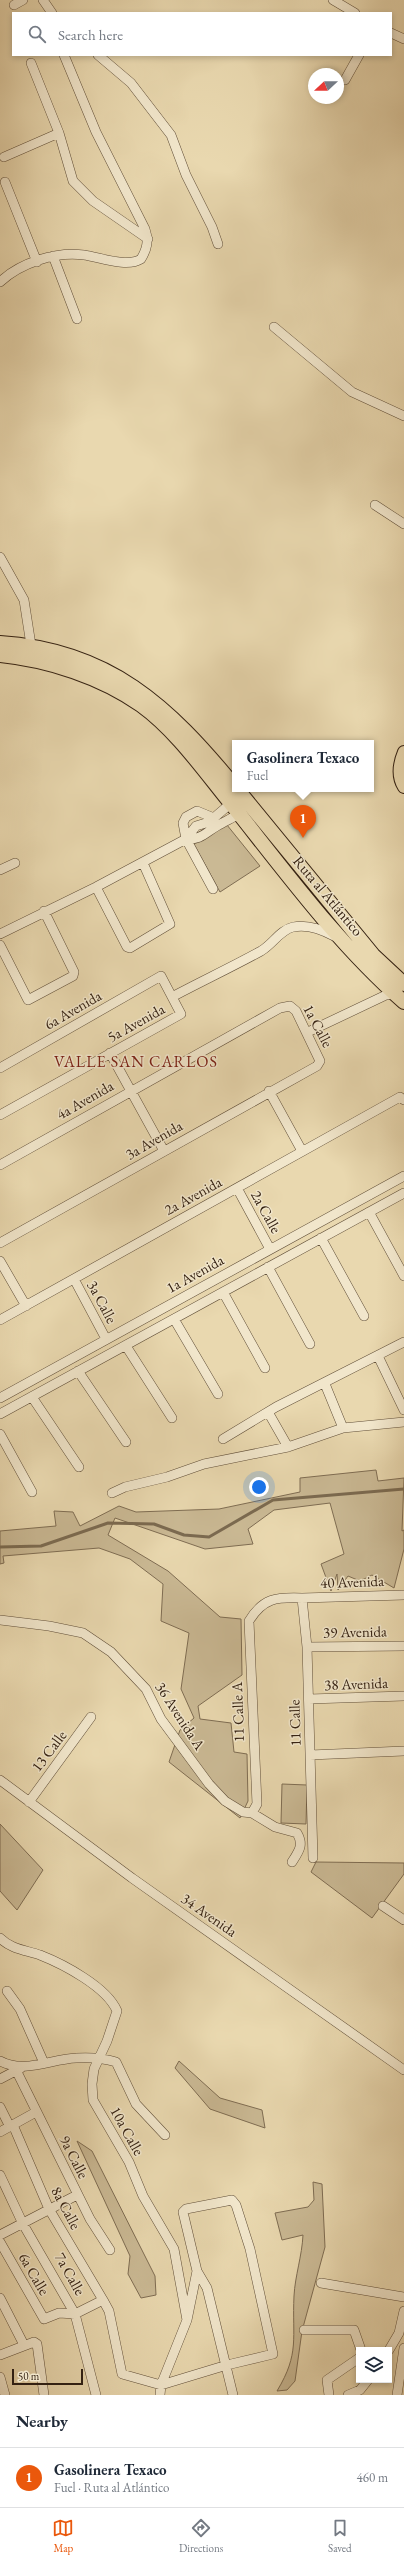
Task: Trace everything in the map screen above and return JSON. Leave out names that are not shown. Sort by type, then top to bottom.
[{"type":"highway","name":"Ruta al Atlántico","points":[[0,643],[31,645],[75,657],[110,672],[145,694],[174,718],[232,783]]},
{"type":"highway","name":"Ruta al Atlántico","points":[[0,655],[38,660],[58,666],[114,689],[142,706],[194,758],[343,942],[401,993]]},
{"type":"highway","name":"Ruta al Atlántico","points":[[239,792],[373,954],[401,993]]},
{"type":"highway","points":[[254,833],[259,827],[268,826]]},
{"type":"main road","points":[[404,752],[400,761],[399,773],[404,787]]},
{"type":"street","points":[[14,5],[23,0]]},
{"type":"street","points":[[43,0],[51,12]]},
{"type":"street","points":[[333,0],[353,12]]},
{"type":"street","points":[[392,34],[404,40]]},
{"type":"street","points":[[0,282],[10,273],[53,256],[82,254],[135,262],[141,259],[148,238],[96,132],[64,56]]},
{"type":"street","points":[[99,56],[131,83],[171,135],[186,175],[212,227],[218,244]]},
{"type":"street","points":[[345,80],[358,56]]},
{"type":"street","points":[[31,63],[59,133],[69,170],[78,188],[112,215],[148,238]]},
{"type":"street","points":[[4,157],[59,133]]},
{"type":"street","points":[[5,182],[37,262]]},
{"type":"street","points":[[53,256],[77,319]]},
{"type":"street","points":[[274,327],[352,392],[404,416]]},
{"type":"street","points":[[375,505],[404,524]]},
{"type":"street","points":[[0,557],[24,600],[31,645]]},
{"type":"street","points":[[212,823],[235,809]]},
{"type":"street","points":[[0,934],[142,863],[186,839],[196,826],[212,823],[235,809]]},
{"type":"street","points":[[212,823],[206,813],[191,813],[183,823],[186,839],[213,889]]},
{"type":"street","points":[[0,870],[15,863]]},
{"type":"street","points":[[96,887],[127,947],[130,948],[170,924],[142,863]]},
{"type":"street","points":[[0,945],[28,1000],[73,976],[74,972],[44,912]]},
{"type":"street","name":"5a Avenida","points":[[0,1115],[181,1014],[172,997],[263,950],[284,931],[293,927],[311,927],[323,930],[343,942]]},
{"type":"street","name":"6a Avenida","points":[[0,1068],[161,976],[172,997]]},
{"type":"street","points":[[308,1032],[386,995],[401,993]]},
{"type":"street","name":"1a Calle","points":[[290,1006],[296,1011],[308,1032],[320,1061]]},
{"type":"street","name":"4a Avenida","points":[[0,1165],[280,1008],[290,1006]]},
{"type":"street","points":[[110,1054],[164,1151]]},
{"type":"street","name":"3a Avenida","points":[[0,1243],[269,1091],[317,1066],[320,1061]]},
{"type":"street","points":[[269,1091],[302,1151]]},
{"type":"street","name":"2a Avenida","points":[[0,1320],[302,1151],[402,1098]]},
{"type":"street","name":"1a Avenida","points":[[0,1398],[404,1176]]},
{"type":"street","name":"2a Calle","points":[[237,1188],[270,1249]]},
{"type":"street","points":[[0,1414],[404,1193]]},
{"type":"street","points":[[369,1212],[404,1276]]},
{"type":"street","points":[[321,1238],[364,1316]]},
{"type":"street","points":[[0,1261],[26,1306]]},
{"type":"street","points":[[268,1267],[310,1344]]},
{"type":"street","name":"3a Calle","points":[[74,1278],[106,1339]]},
{"type":"street","points":[[223,1292],[266,1368]]},
{"type":"street","points":[[174,1319],[218,1394]]},
{"type":"street","points":[[223,1438],[268,1412],[404,1342]]},
{"type":"street","points":[[126,1346],[172,1418]]},
{"type":"street","points":[[378,1356],[404,1410]]},
{"type":"street","points":[[78,1371],[126,1442]]},
{"type":"street","points":[[325,1384],[343,1428]]},
{"type":"street","points":[[32,1397],[80,1467]]},
{"type":"street","points":[[268,1412],[288,1447]]},
{"type":"street","points":[[112,1493],[125,1487],[167,1477],[204,1464],[288,1447],[343,1428],[404,1422]]},
{"type":"street","points":[[0,1434],[32,1492]]},
{"type":"street","name":"40 Avenida","points":[[302,1598],[404,1594]]},
{"type":"street","name":"11 Calle A","points":[[252,1813],[257,1804],[249,1621],[256,1610],[265,1602],[302,1598]]},
{"type":"street","name":"11 Calle","points":[[302,1598],[307,1647],[313,1858]]},
{"type":"street","name":"36 Avenida A","points":[[0,1620],[49,1626],[83,1633],[111,1652],[146,1689],[162,1719],[208,1784],[225,1801],[243,1812],[252,1813],[275,1827],[297,1833],[301,1840],[301,1849],[292,1862]]},
{"type":"street","name":"39 Avenida","points":[[307,1647],[404,1646]]},
{"type":"street","name":"38 Avenida","points":[[309,1699],[404,1696]]},
{"type":"street","name":"13 Calle","points":[[29,1802],[91,1717]]},
{"type":"street","points":[[310,1755],[404,1751]]},
{"type":"street","name":"34 Avenida","points":[[0,1780],[132,1878],[404,2070]]},
{"type":"street","points":[[383,1906],[404,1920]]},
{"type":"street","name":"10a Calle","points":[[0,1938],[10,1947],[54,1960],[99,1989],[115,2007],[117,2014],[94,2069],[92,2084],[94,2100],[129,2162],[143,2196],[174,2249],[187,2320]]},
{"type":"street","points":[[7,1991],[20,2009],[44,2063]]},
{"type":"street","points":[[0,2079],[44,2063],[75,2058],[100,2057],[116,2062],[136,2104],[164,2135]]},
{"type":"street","points":[[0,2061],[20,2071]]},
{"type":"street","name":"9a Calle","points":[[20,2071],[36,2112],[77,2195],[90,2219],[110,2250]]},
{"type":"street","name":"8a Calle","points":[[0,2107],[11,2126],[49,2210],[105,2303],[121,2371],[124,2376],[161,2385]]},
{"type":"street","points":[[0,2132],[36,2112]]},
{"type":"street","name":"7a Calle","points":[[0,2175],[23,2224],[75,2314],[96,2395]]},
{"type":"street","points":[[0,2235],[77,2195]]},
{"type":"street","points":[[161,2385],[227,2365],[271,2355],[250,2249],[236,2205],[232,2200],[184,2210],[197,2271],[207,2288],[227,2365],[233,2395]]},
{"type":"street","name":"6a Calle","points":[[0,2242],[45,2319],[59,2312],[75,2314]]},
{"type":"street","points":[[160,2395],[161,2385],[187,2320],[197,2271]]},
{"type":"street","points":[[322,2283],[404,2297]]},
{"type":"street","points":[[0,2298],[24,2345]]},
{"type":"street","points":[[75,2314],[105,2303]]},
{"type":"street","points":[[391,2347],[400,2333],[404,2311]]},
{"type":"street","points":[[304,2330],[354,2330],[360,2347]]},
{"type":"street","points":[[0,2355],[34,2342],[37,2344],[44,2395]]},
{"type":"street","points":[[397,2395],[403,2349]]},
{"type":"street","points":[[329,2395],[327,2380],[356,2360]]},
{"type":"street","points":[[0,2377],[5,2395]]},
{"type":"street","points":[[348,2395],[360,2390],[366,2383]]},
{"type":"shaded area","points":[[217,822],[227,825],[260,866],[220,892],[190,837]]},
{"type":"shaded area","points":[[376,1470],[378,1481],[404,1478],[402,1531],[404,1530],[404,1549],[394,1588],[372,1575],[360,1581],[348,1576],[338,1590],[337,1574],[331,1591],[321,1564],[344,1554],[330,1503],[274,1510],[248,1529],[253,1544],[205,1549],[115,1518],[108,1535],[168,1571],[220,1617],[241,1619],[242,1675],[198,1706],[200,1719],[231,1723],[234,1752],[247,1754],[248,1801],[240,1818],[169,1762],[180,1730],[194,1718],[181,1689],[189,1633],[161,1621],[163,1584],[130,1559],[99,1548],[3,1556],[4,1563],[0,1564],[0,1531],[56,1526],[54,1511],[73,1512],[80,1526],[119,1506],[136,1512],[219,1509],[300,1492],[300,1478]]},
{"type":"shaded area","points":[[282,1784],[307,1785],[306,1824],[281,1823]]},
{"type":"shaded area","points":[[0,1824],[43,1870],[17,1910],[0,1891]]},
{"type":"shaded area","points":[[316,1862],[404,1863],[404,1874],[372,1918],[311,1872]]},
{"type":"shaded area","points":[[179,2061],[220,2098],[262,2110],[265,2128],[210,2109],[175,2068]]},
{"type":"shaded area","points":[[77,2141],[92,2151],[155,2276],[156,2295],[141,2298],[128,2274],[130,2256]]},
{"type":"shaded area","points":[[313,2182],[322,2184],[325,2247],[302,2331],[295,2381],[287,2390],[277,2391],[289,2366],[292,2355],[295,2288],[303,2235],[282,2240],[275,2213],[308,2207],[314,2200]]},
{"type":"waterway","points":[[0,1547],[41,1546],[108,1523],[154,1524],[184,1535],[209,1537],[273,1500],[404,1489]]},
{"type":"place","name":"Gasolinera Texaco","points":[[303,838]]},
{"type":"district","name":"VALLE SAN CARLOS","points":[[136,1061]]}]
